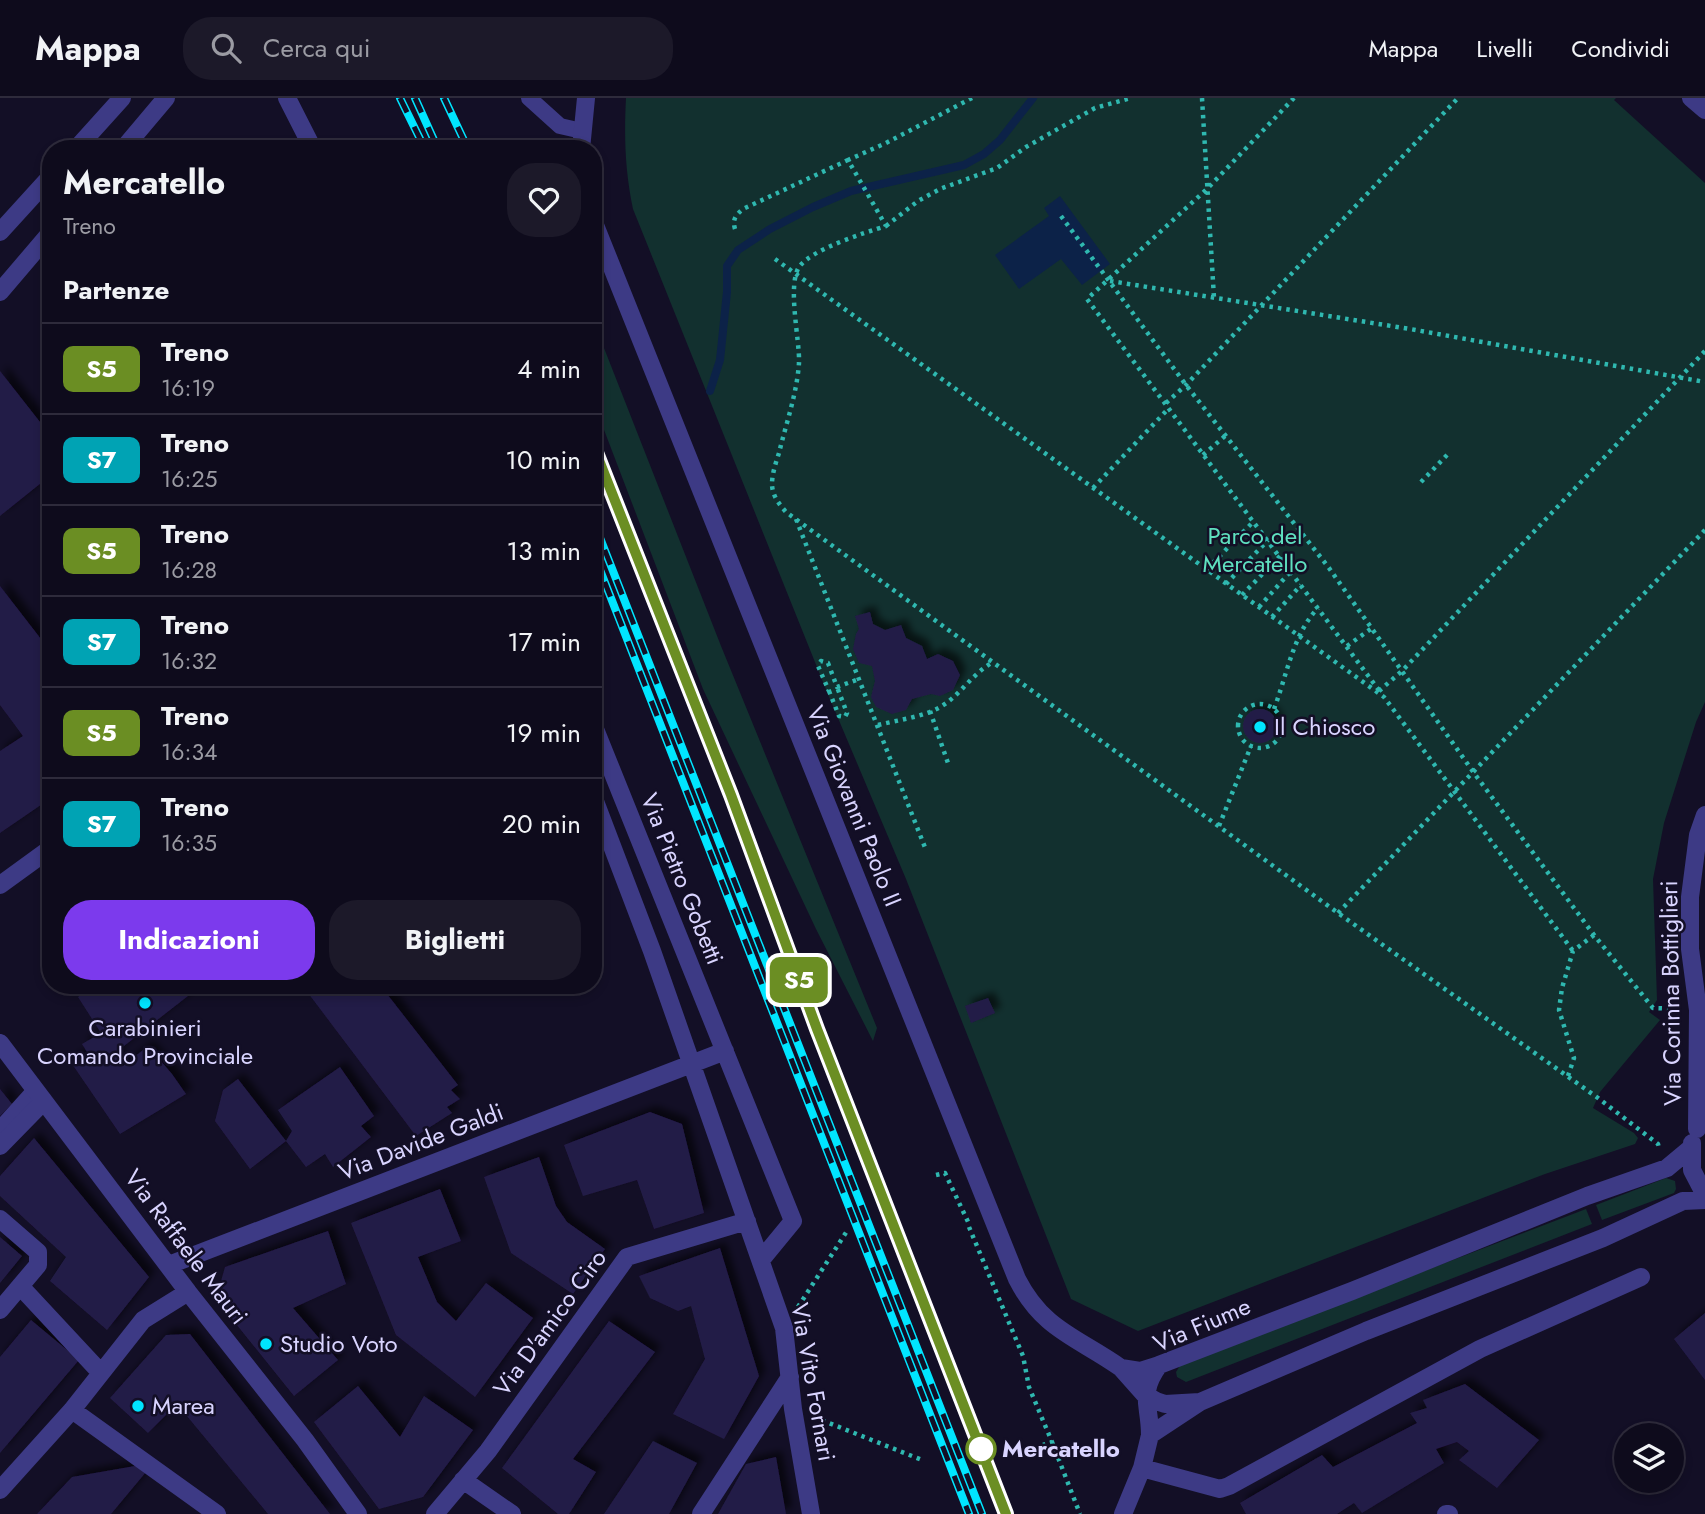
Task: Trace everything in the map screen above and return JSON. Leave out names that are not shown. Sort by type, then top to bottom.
[{"type":"street","points":[[84,140],[122,98]]},
{"type":"street","points":[[131,140],[166,98]]},
{"type":"street","points":[[287,98],[309,140]]},
{"type":"street","points":[[578,98],[582,133]]},
{"type":"street","points":[[582,133],[586,98]]},
{"type":"street","points":[[1691,98],[1705,110]]},
{"type":"street","points":[[0,232],[42,186]]},
{"type":"street","name":"Via Giovanni Paolo II","points":[[602,242],[1017,1279],[1027,1300],[1044,1319],[1121,1368],[1145,1395]]},
{"type":"street","points":[[0,292],[42,243]]},
{"type":"street","name":"Via Pietro Gobetti","points":[[602,747],[725,1052]]},
{"type":"street","points":[[602,792],[617,785]]},
{"type":"street","name":"Via Corinna Bottiglieri","points":[[1691,1148],[1701,1124],[1698,1010],[1690,949],[1690,897],[1698,835],[1705,815]]},
{"type":"street","points":[[602,820],[652,951],[691,1065]]},
{"type":"street","points":[[0,885],[42,855]]},
{"type":"street","name":"Via Raffaele Mauri","points":[[0,1043],[188,1292],[305,1440],[358,1514]]},
{"type":"street","points":[[725,1052],[793,1221],[761,1260]]},
{"type":"street","name":"Via Davide Galdi","points":[[169,1265],[725,1052]]},
{"type":"street","name":"Via Vito Fornari","points":[[691,1065],[784,1328],[793,1409],[811,1514]]},
{"type":"street","points":[[0,1146],[40,1095]]},
{"type":"street","points":[[1150,1435],[1200,1402],[1366,1331],[1603,1238],[1684,1201],[1705,1198],[1692,1170],[1691,1148]]},
{"type":"street","name":"Via Fiume","points":[[1145,1395],[1148,1383],[1159,1365],[1587,1196],[1667,1168],[1691,1148]]},
{"type":"street","points":[[0,1219],[38,1252],[38,1265],[0,1310]]},
{"type":"street","name":"Via D'amico Ciro","points":[[435,1514],[496,1440],[627,1257],[747,1221]]},
{"type":"street","points":[[1142,1468],[1220,1489],[1229,1486],[1480,1349],[1641,1277]]},
{"type":"street","points":[[20,1286],[102,1373]]},
{"type":"street","points":[[0,1490],[72,1410],[143,1320],[188,1292]]},
{"type":"street","points":[[1121,1368],[1140,1371],[1159,1365]]},
{"type":"street","points":[[701,1514],[790,1377]]},
{"type":"street","points":[[1145,1395],[1166,1404],[1200,1402]]},
{"type":"street","points":[[1123,1514],[1142,1468],[1150,1435],[1145,1395]]},
{"type":"street","points":[[72,1410],[217,1514]]},
{"type":"street","points":[[463,1480],[512,1514]]},
{"type":"lane","points":[[529,98],[560,126],[582,133]]},
{"type":"lane","points":[[0,1129],[40,1095]]},
{"type":"path","points":[[735,229],[733,224],[736,215],[743,209],[972,98]]},
{"type":"path","points":[[1131,98],[1095,108],[1026,146],[996,168],[963,183],[940,189],[918,201],[886,226],[837,243],[810,258],[799,268],[795,319],[799,363],[772,482],[778,502],[796,519],[1219,827],[1568,1076],[1658,1144],[1667,1168]]},
{"type":"path","points":[[1202,98],[1214,299]]},
{"type":"path","points":[[1294,98],[1208,188],[1087,299],[1573,951]]},
{"type":"path","points":[[1093,488],[1186,385],[1458,98]]},
{"type":"path","points":[[848,160],[886,226]]},
{"type":"path","points":[[1061,216],[1186,385],[1329,568],[1474,773],[1594,935],[1653,1008],[1698,1010]]},
{"type":"path","points":[[775,259],[1384,697]]},
{"type":"path","points":[[1109,281],[1705,382]]},
{"type":"path","points":[[1379,691],[1402,671],[1705,351]]},
{"type":"path","points":[[1203,455],[1225,436]]},
{"type":"path","points":[[1421,482],[1449,453]]},
{"type":"path","points":[[796,519],[926,850]]},
{"type":"path","points":[[1207,569],[1254,522]]},
{"type":"path","points":[[1338,913],[1705,530]]},
{"type":"path","points":[[1226,583],[1268,540]]},
{"type":"path","points":[[1242,595],[1280,556]]},
{"type":"path","points":[[1259,607],[1291,571]]},
{"type":"path","points":[[1272,617],[1301,585]]},
{"type":"path","points":[[1274,709],[1298,635],[1318,608]]},
{"type":"path","points":[[1347,646],[1372,628]]},
{"type":"path","points":[[821,661],[828,663],[837,687],[847,713],[844,718],[839,716],[828,691],[818,666],[821,661]]},
{"type":"path","points":[[878,725],[940,707],[972,676],[993,662]]},
{"type":"path","points":[[837,687],[859,678]]},
{"type":"path","points":[[1261,704],[1274,709],[1281,720],[1280,734],[1272,745],[1265,748],[1251,746],[1239,735],[1237,727],[1242,713],[1261,704]]},
{"type":"path","points":[[930,711],[949,766]]},
{"type":"path","points":[[1219,827],[1251,746]]},
{"type":"path","points":[[1568,1076],[1574,1058],[1559,1010],[1564,976],[1573,951],[1594,935]]},
{"type":"path","points":[[969,1227],[1023,1356],[1029,1387],[1080,1514]]},
{"type":"path","points":[[784,1328],[847,1231]]},
{"type":"path","points":[[793,1409],[922,1460]]},
{"type":"path","points":[[1043,1445],[1052,1442]]},
{"type":"green space","name":"Parco del Mercatello","points":[[626,98],[1616,98],[1614,100],[1705,183],[1705,702],[1696,722],[1664,823],[1653,879],[1657,1000],[1649,1012],[1660,1020],[1600,1092],[1593,1108],[1634,1133],[1638,1138],[1635,1144],[1545,1174],[1138,1331],[1071,1299],[906,879],[827,692],[633,209],[626,154]]},
{"type":"green space","points":[[602,343],[721,646],[877,1028],[873,1041],[816,929],[703,689],[602,425]]},
{"type":"green space","points":[[1666,1178],[1675,1181],[1674,1193],[1602,1220],[1596,1205]]},
{"type":"green space","points":[[1586,1209],[1592,1224],[1186,1382],[1177,1377],[1176,1372],[1181,1364]]},
{"type":"water","points":[[1060,196],[1110,264],[1082,285],[1061,259],[1019,289],[995,255],[1049,216],[1044,208]]},
{"type":"building","points":[[0,371],[42,425],[42,482],[0,516]]},
{"type":"building","points":[[0,586],[42,640],[42,804],[0,833],[0,751],[23,736],[0,705]]},
{"type":"building","points":[[870,612],[873,624],[885,630],[901,625],[906,638],[922,646],[927,659],[938,654],[953,661],[960,675],[953,690],[940,696],[931,694],[912,699],[906,710],[892,714],[876,707],[871,697],[875,681],[872,666],[859,663],[853,649],[859,629],[855,616]]},
{"type":"building","name":"Il Chiosco","points":[[1260,709],[1272,714],[1277,726],[1272,738],[1260,743],[1248,738],[1243,726],[1248,714]]},
{"type":"building","points":[[82,994],[190,994],[115,1053],[123,1066],[148,1046],[186,1094],[120,1134],[70,1061],[87,1052],[82,1044],[101,1033],[78,997]]},
{"type":"building","points":[[309,994],[387,994],[458,1085],[451,1090],[460,1099],[447,1107],[452,1113],[416,1136]]},
{"type":"building","points":[[988,998],[995,1013],[971,1023],[965,1006]]},
{"type":"building","points":[[340,1067],[374,1116],[361,1126],[371,1137],[333,1167],[325,1154],[306,1167],[286,1141],[292,1131],[278,1110]]},
{"type":"building","points":[[238,1079],[286,1141],[250,1169],[215,1121],[223,1090]]},
{"type":"building","points":[[0,1089],[12,1104],[0,1116]]},
{"type":"building","points":[[650,1112],[682,1124],[704,1213],[654,1229],[637,1180],[583,1196],[564,1145]]},
{"type":"building","points":[[34,1138],[149,1277],[107,1330],[50,1281],[66,1257],[0,1196],[0,1176]]},
{"type":"building","points":[[539,1157],[556,1206],[567,1222],[605,1249],[573,1294],[511,1253],[484,1177]]},
{"type":"building","points":[[440,1189],[461,1241],[418,1257],[437,1302],[456,1321],[486,1283],[533,1318],[475,1397],[396,1335],[351,1223]]},
{"type":"building","points":[[328,1231],[346,1284],[293,1308],[338,1360],[294,1396],[216,1299],[225,1267]]},
{"type":"building","points":[[0,1237],[22,1256],[0,1283]]},
{"type":"building","points":[[720,1248],[759,1376],[724,1439],[673,1414],[705,1359],[691,1306],[678,1311],[650,1298],[639,1276]]},
{"type":"building","points":[[1705,1313],[1705,1380],[1674,1339]]},
{"type":"building","points":[[31,1320],[79,1360],[0,1453],[0,1357]]},
{"type":"building","points":[[609,1321],[655,1352],[573,1459],[596,1472],[569,1514],[558,1514],[502,1468]]},
{"type":"building","points":[[190,1334],[330,1514],[268,1514],[177,1404],[148,1433],[110,1398],[166,1335]]},
{"type":"building","points":[[1465,1384],[1539,1440],[1497,1488],[1459,1460],[1469,1451],[1457,1442],[1436,1449],[1444,1463],[1362,1513],[1354,1503],[1337,1514],[1246,1514],[1240,1503],[1322,1455],[1333,1467],[1417,1423],[1410,1413],[1427,1408],[1423,1400]]},
{"type":"building","points":[[358,1386],[400,1437],[424,1396],[473,1430],[423,1497],[379,1509],[314,1422]]},
{"type":"building","points":[[653,1441],[697,1463],[669,1514],[604,1514]]},
{"type":"building","points":[[776,1457],[786,1514],[718,1514],[746,1464]]},
{"type":"building","points":[[135,1466],[146,1472],[111,1514],[37,1514],[72,1477]]},
{"type":"waterway","points":[[710,391],[720,360],[727,266],[738,250],[770,229],[851,191],[964,165],[984,154],[1000,140],[1033,98]]},
{"type":"railway","points":[[400,98],[421,140]]},
{"type":"railway","points":[[415,98],[434,140]]},
{"type":"railway","points":[[444,98],[464,140]]},
{"type":"railway","points":[[602,468],[731,795],[817,1029],[1006,1514]]},
{"type":"railway","points":[[602,543],[982,1514]]},
{"type":"railway","points":[[602,575],[969,1514]]},
{"type":"train","name":"S5","points":[[602,468],[731,795],[817,1029],[1006,1514]]},
{"type":"place","name":"Il Chiosco","points":[[1260,727]]},
{"type":"place","name":"Carabinieri Comando Provinciale","points":[[145,1003]]},
{"type":"place","name":"Studio Voto","points":[[266,1344]]},
{"type":"place","name":"Marea","points":[[138,1406]]},
{"type":"place","name":"Mercatello","points":[[981,1449]]}]
